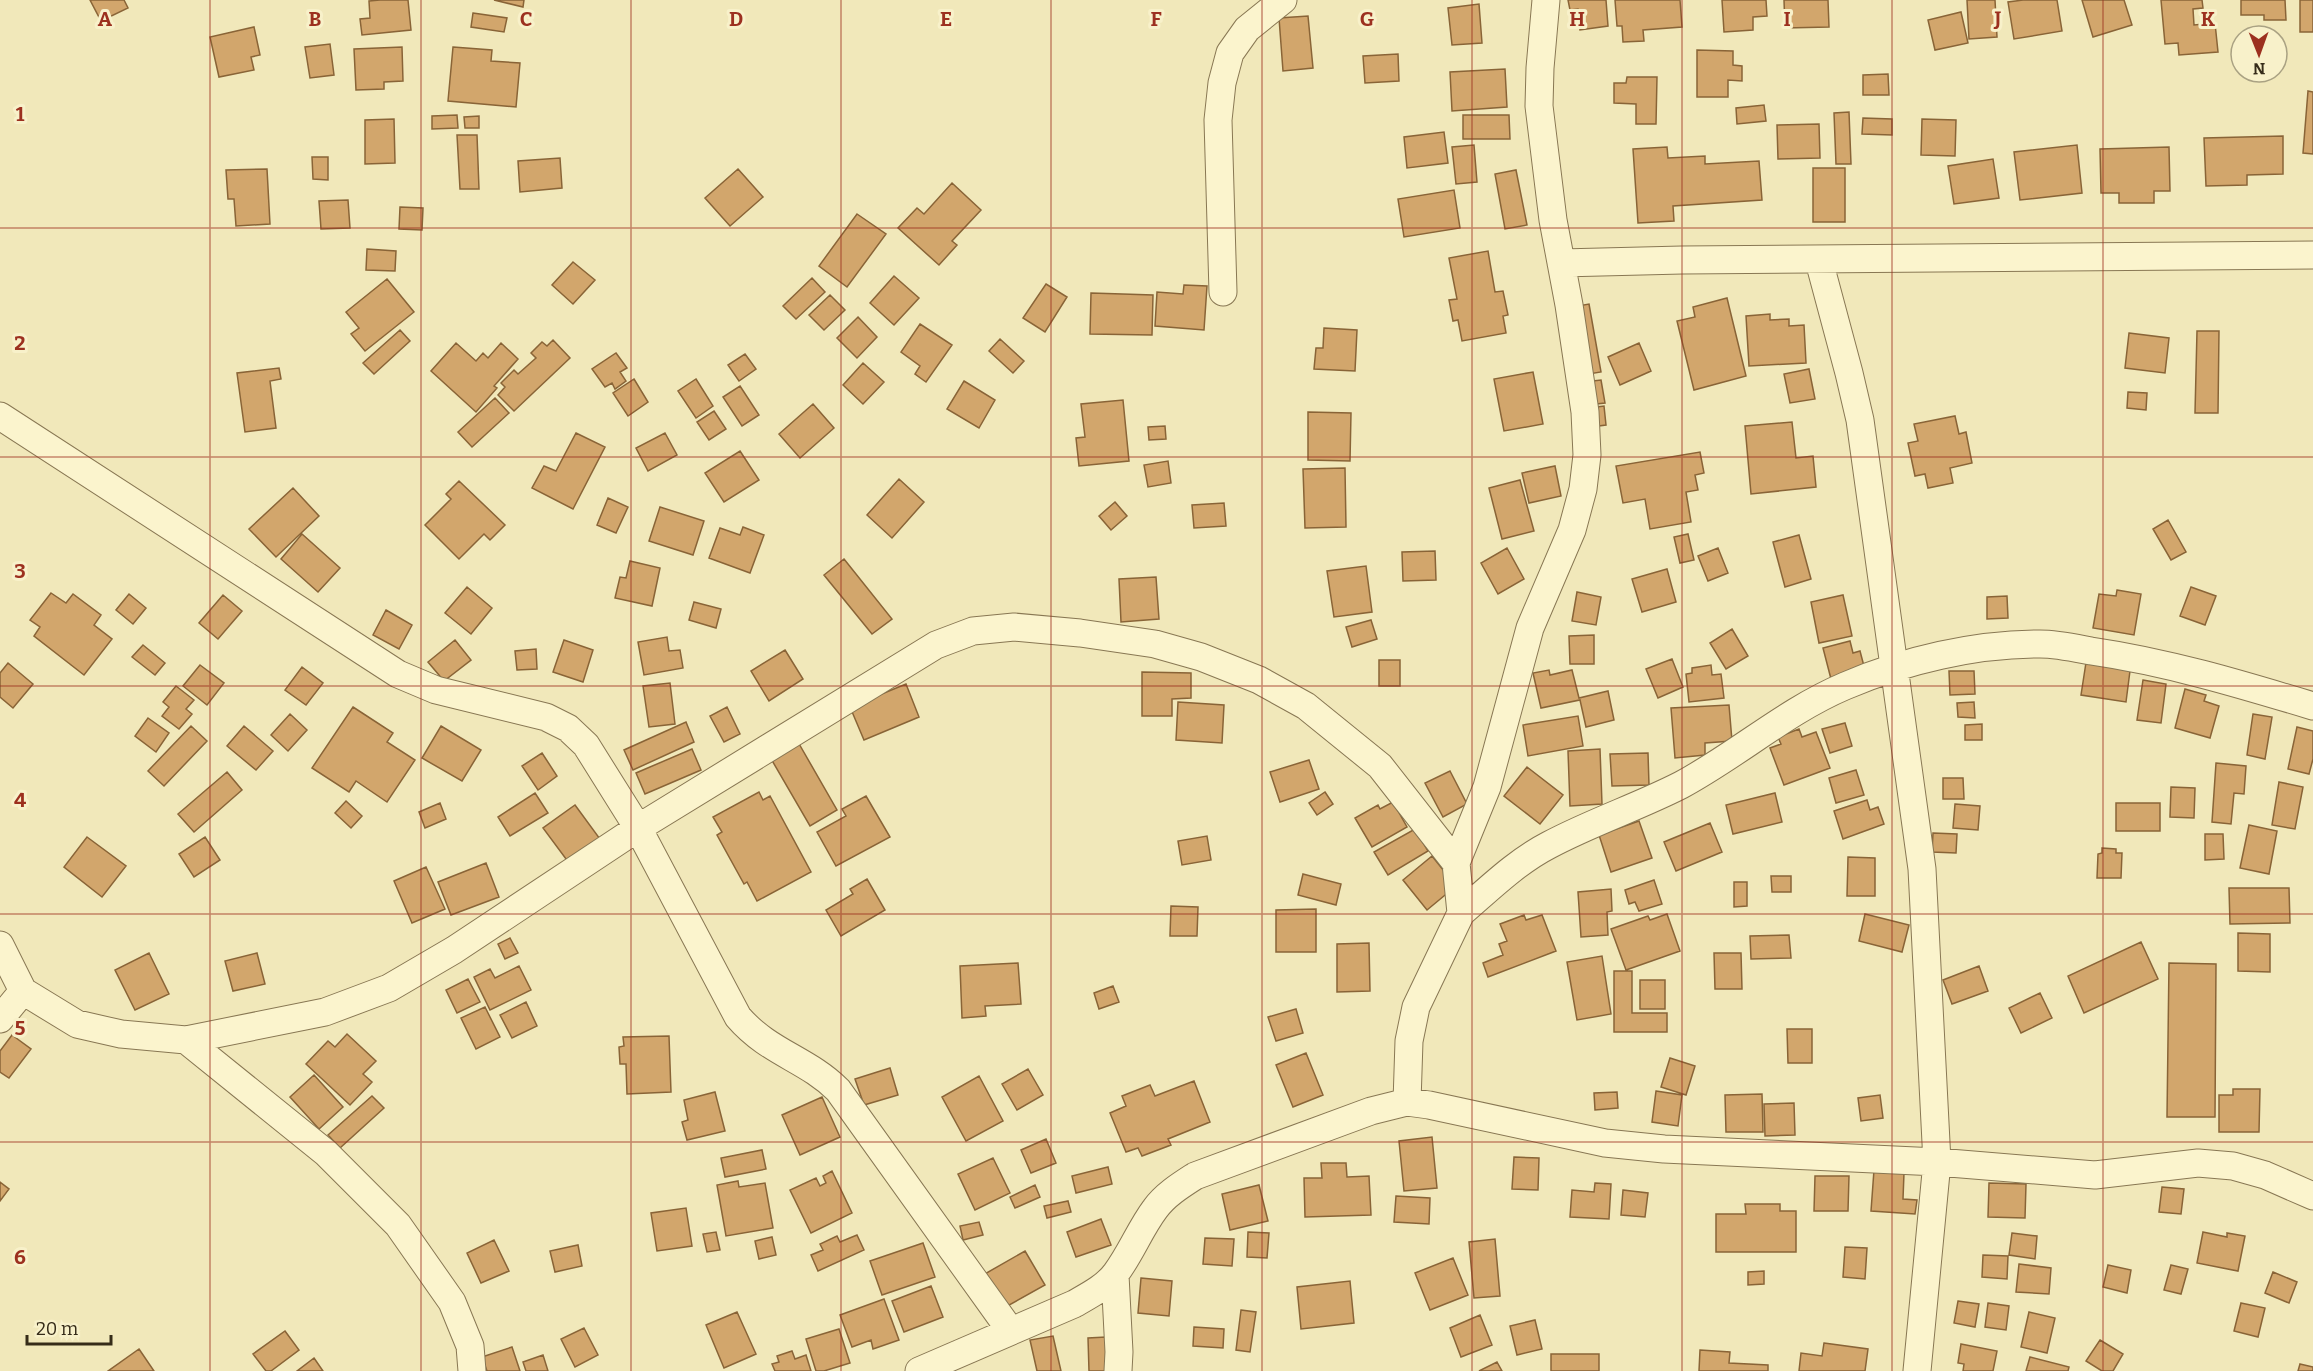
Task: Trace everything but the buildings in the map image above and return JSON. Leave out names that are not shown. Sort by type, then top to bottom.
[{"type":"street","points":[[1223,292],[1218,120],[1222,83],[1230,53],[1247,29],[1283,0]]},
{"type":"street","points":[[1461,913],[1456,863],[1487,788],[1530,628],[1572,530],[1584,489],[1587,455],[1585,412],[1569,305],[1553,220],[1539,106],[1546,0]]},
{"type":"street","points":[[1561,264],[1682,260],[1819,261],[2313,255]]},
{"type":"street","points":[[1819,261],[1860,420],[1922,869],[1937,1162],[1917,1371]]},
{"type":"street","points":[[0,416],[398,674],[436,690],[546,717],[568,728],[585,745],[638,828],[738,1017],[758,1038],[825,1077],[838,1090],[1010,1330]]},
{"type":"street","points":[[0,945],[23,991],[76,1024],[121,1034],[186,1040],[325,1012],[389,988],[454,950],[638,828],[936,645],[973,631],[1014,627],[1080,633],[1155,644],[1201,657],[1259,680],[1306,706],[1380,766],[1456,863]]},
{"type":"street","points":[[1407,1102],[1409,1041],[1416,1007],[1461,913],[1511,870],[1548,845],[1680,785],[1787,716],[1844,686],[1894,669],[1988,646],[2042,644],[2137,658],[2216,677],[2313,706]]},
{"type":"street","points":[[0,1019],[23,991]]},
{"type":"street","points":[[186,1040],[327,1154],[398,1225],[452,1302],[470,1346],[472,1371]]},
{"type":"street","points":[[919,1371],[1074,1304],[1092,1294],[1115,1275],[1137,1234],[1156,1206],[1195,1176],[1371,1111],[1407,1102],[1605,1143],[1664,1149],[1937,1162],[2095,1175],[2198,1163],[2234,1166],[2265,1175],[2313,1196]]},
{"type":"street","points":[[1115,1275],[1118,1371]]}]
